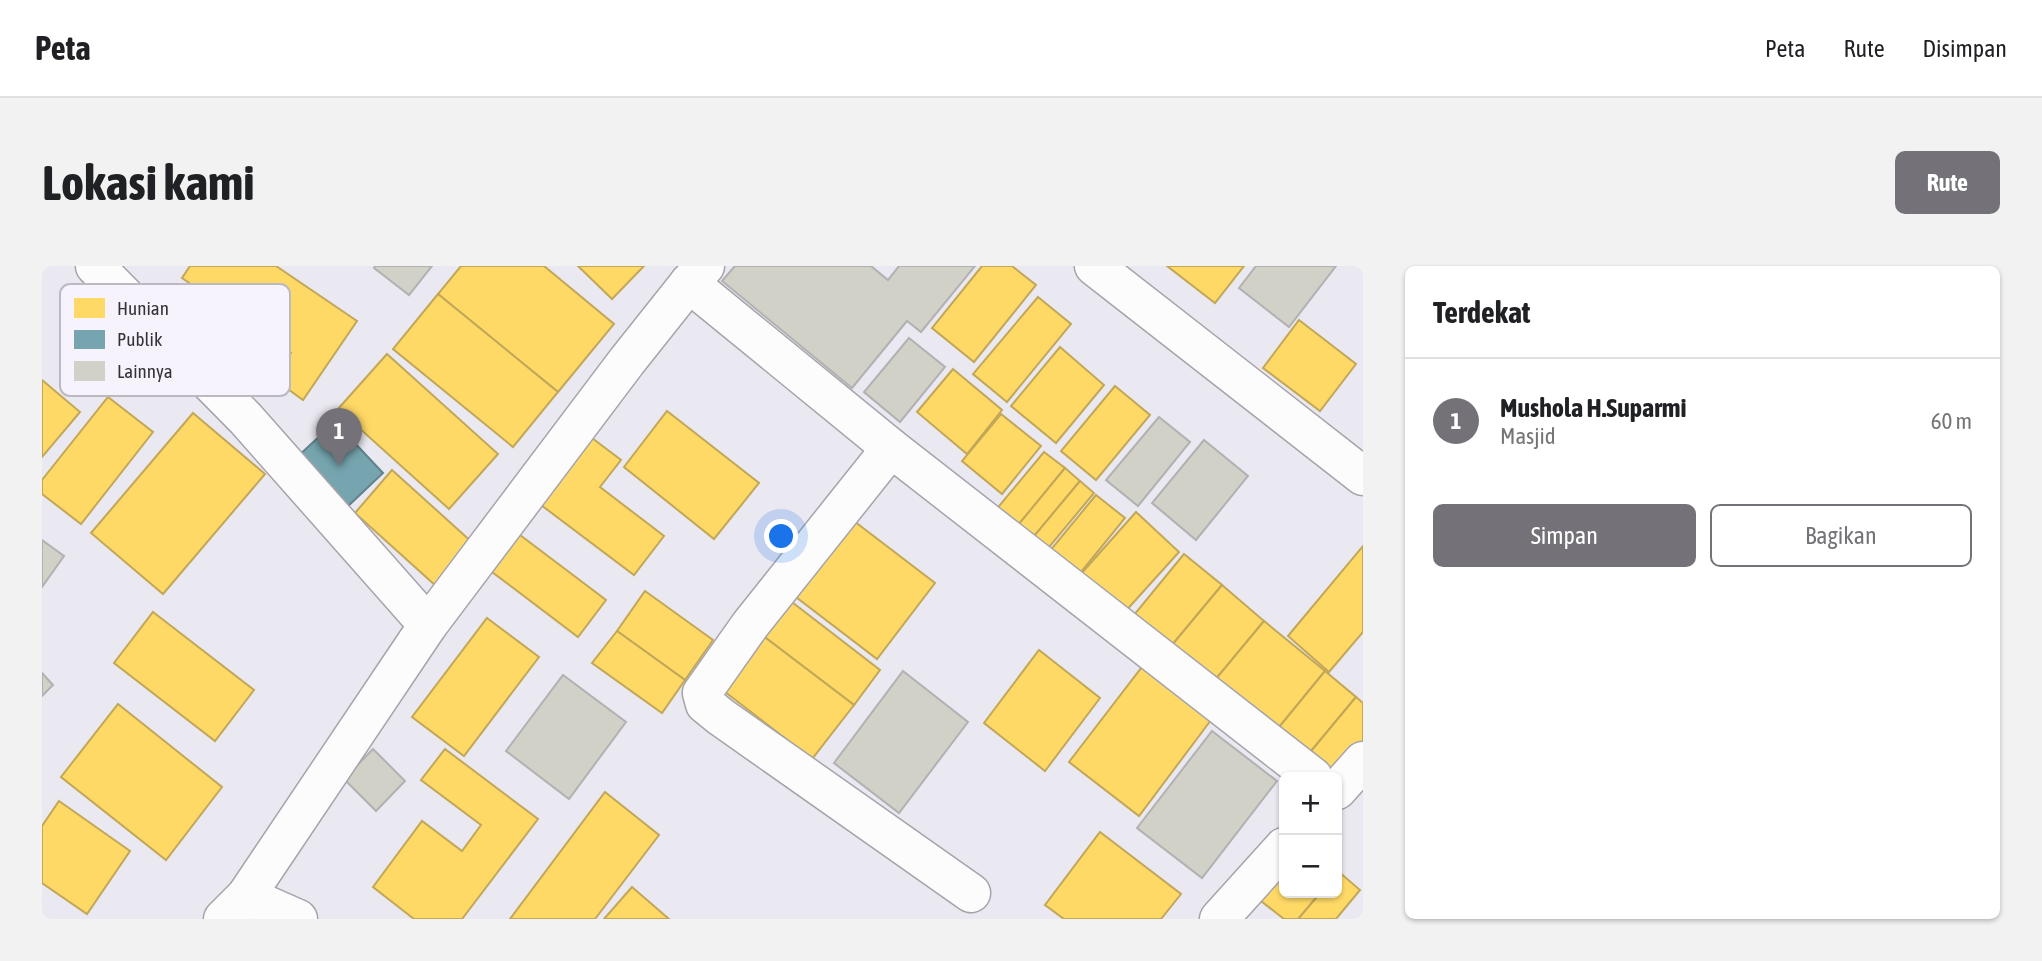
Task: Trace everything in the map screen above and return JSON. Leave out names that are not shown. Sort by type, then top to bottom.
[{"type":"street","points":[[95,266],[113,284]]},
{"type":"street","points":[[1094,266],[1363,476]]},
{"type":"street","points":[[298,919],[234,907],[428,625],[627,361],[697,274],[891,448],[1306,772]]},
{"type":"street","points":[[223,396],[428,625]]},
{"type":"street","points":[[891,448],[750,625],[702,693],[705,704],[722,717],[971,893]]},
{"type":"street","points":[[1342,784],[1363,761]]},
{"type":"street","points":[[1219,919],[1279,853]]},
{"type":"building: Hunian","points":[[190,266],[276,266],[357,321],[303,400],[290,390],[290,284],[191,284],[182,278]]},
{"type":"building: Hunian","points":[[461,266],[544,266],[614,324],[558,392],[438,294]]},
{"type":"building: Hunian","points":[[578,266],[644,266],[612,299]]},
{"type":"building: Hunian","points":[[982,266],[1012,266],[1036,285],[974,362],[932,328]]},
{"type":"building: Hunian","points":[[1167,266],[1244,266],[1215,303]]},
{"type":"building: Hunian","points":[[438,294],[558,392],[513,447],[393,349]]},
{"type":"building: Hunian","points":[[1038,297],[1071,324],[1007,402],[973,374]]},
{"type":"building: Hunian","points":[[1299,320],[1356,364],[1320,411],[1263,368]]},
{"type":"building: Hunian","points":[[1060,347],[1104,385],[1056,443],[1011,406]]},
{"type":"building: Hunian","points":[[387,354],[498,454],[449,509],[338,409]]},
{"type":"building: Hunian","points":[[953,369],[1002,410],[967,454],[917,412]]},
{"type":"building: Hunian","points":[[42,380],[80,412],[42,457]]},
{"type":"building: Hunian","points":[[1115,386],[1150,415],[1096,480],[1061,451]]},
{"type":"building: Hunian","points":[[108,397],[153,432],[81,524],[42,494],[42,480]]},
{"type":"building: Hunian","points":[[667,411],[759,483],[714,539],[624,467]]},
{"type":"building: Hunian","points":[[193,413],[265,474],[163,594],[91,533]]},
{"type":"building: Hunian","points":[[1001,414],[1041,446],[1002,494],[962,461]]},
{"type":"building: Hunian","points":[[592,438],[621,460],[600,487],[664,536],[634,575],[541,505]]},
{"type":"building: Hunian","points":[[1044,452],[1065,468],[1010,535],[990,517]]},
{"type":"building: Hunian","points":[[1065,468],[1080,481],[1025,547],[1010,535]]},
{"type":"building: Hunian","points":[[392,470],[474,544],[436,586],[355,513]]},
{"type":"building: Hunian","points":[[1080,481],[1094,493],[1040,558],[1025,547]]},
{"type":"building: Hunian","points":[[1096,495],[1125,518],[1073,582],[1044,558]]},
{"type":"building: Hunian","points":[[1136,512],[1179,552],[1123,614],[1080,575]]},
{"type":"building: Hunian","points":[[850,518],[935,583],[877,659],[792,594]]},
{"type":"building: Hunian","points":[[520,535],[606,600],[578,637],[492,572]]},
{"type":"building: Hunian","points":[[1363,546],[1363,632],[1329,672],[1288,636]]},
{"type":"building: Hunian","points":[[1184,554],[1222,585],[1167,651],[1129,621]]},
{"type":"building: Hunian","points":[[1222,585],[1264,621],[1210,686],[1167,651]]},
{"type":"building: Hunian","points":[[645,591],[713,640],[685,680],[617,631]]},
{"type":"building: Hunian","points":[[788,599],[880,670],[854,705],[762,635]]},
{"type":"building: Hunian","points":[[153,612],[254,690],[215,741],[114,663]]},
{"type":"building: Hunian","points":[[487,618],[539,657],[464,756],[412,717]]},
{"type":"building: Hunian","points":[[1264,621],[1325,671],[1271,737],[1210,686]]},
{"type":"building: Hunian","points":[[617,631],[685,680],[662,713],[592,663]]},
{"type":"building: Hunian","points":[[762,635],[854,705],[812,759],[720,688]]},
{"type":"building: Hunian","points":[[1039,650],[1100,698],[1045,771],[984,723]]},
{"type":"building: Hunian","points":[[1145,663],[1214,716],[1139,816],[1069,762]]},
{"type":"building: Hunian","points":[[1325,671],[1356,697],[1302,762],[1271,737]]},
{"type":"building: Hunian","points":[[1356,697],[1363,703],[1363,747],[1342,772],[1324,772],[1302,762]]},
{"type":"building: Hunian","points":[[118,704],[222,787],[166,860],[61,777]]},
{"type":"building: Hunian","points":[[445,749],[538,819],[462,919],[414,919],[373,887],[422,821],[462,851],[481,825],[421,780]]},
{"type":"building: Hunian","points":[[605,792],[659,835],[595,919],[510,919]]},
{"type":"building: Hunian","points":[[59,801],[130,851],[87,914],[42,883],[42,826]]},
{"type":"building: Hunian","points":[[1100,832],[1181,894],[1161,919],[1064,919],[1045,905]]},
{"type":"building: Hunian","points":[[1342,875],[1360,890],[1336,919],[1298,919],[1316,898],[1342,898]]},
{"type":"building: Hunian","points":[[1279,879],[1279,898],[1316,898],[1298,919],[1284,919],[1261,901]]},
{"type":"building: Hunian","points":[[632,887],[669,919],[604,919]]},
{"type":"building: Publik","points":[[335,422],[383,473],[344,510],[296,458]]},
{"type":"building: Lainnya","points":[[432,266],[409,295],[374,268]]},
{"type":"building: Lainnya","points":[[735,266],[871,266],[888,280],[899,266],[975,266],[921,332],[907,321],[852,388],[722,281]]},
{"type":"building: Lainnya","points":[[1256,266],[1336,266],[1289,327],[1239,288]]},
{"type":"building: Lainnya","points":[[909,338],[945,367],[900,422],[864,392]]},
{"type":"building: Lainnya","points":[[1159,417],[1190,442],[1138,506],[1106,480]]},
{"type":"building: Lainnya","points":[[1204,440],[1248,476],[1196,540],[1152,503]]},
{"type":"building: Lainnya","points":[[42,540],[64,556],[42,587]]},
{"type":"building: Lainnya","points":[[903,671],[968,722],[899,813],[834,763]]},
{"type":"building: Lainnya","points":[[42,673],[53,685],[42,696]]},
{"type":"building: Lainnya","points":[[563,675],[626,722],[569,799],[506,751]]},
{"type":"building: Lainnya","points":[[1212,731],[1277,781],[1202,878],[1137,828]]},
{"type":"building: Lainnya","points":[[373,749],[405,781],[376,811],[344,779]]},
{"type":"place","name":"Mushola H.Suparmi","points":[[339,466]]}]
